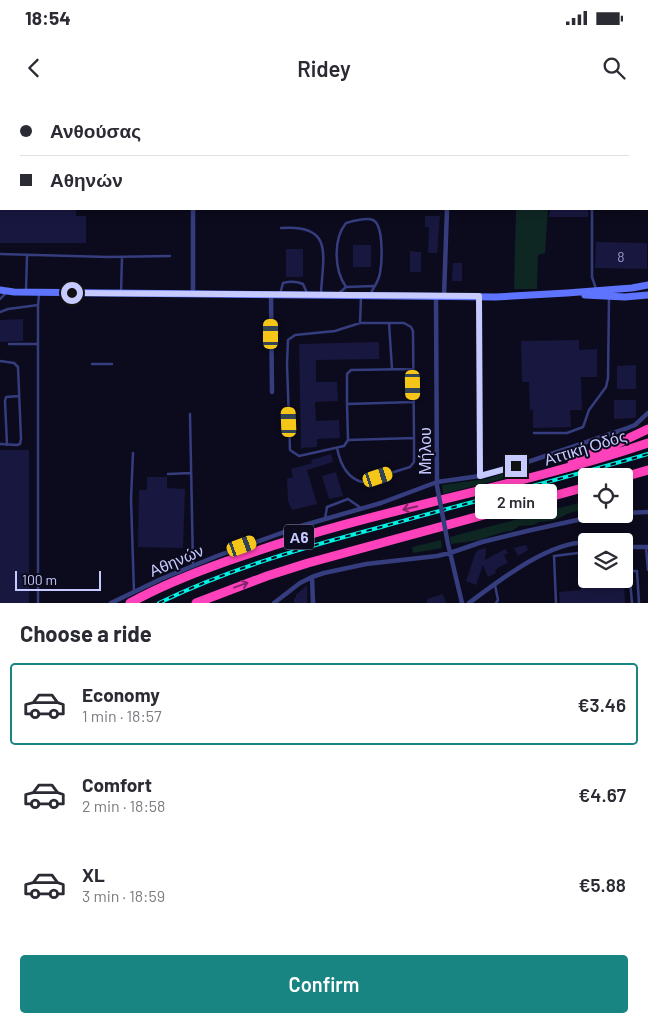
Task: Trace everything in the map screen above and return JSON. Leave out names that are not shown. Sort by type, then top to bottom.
[{"type":"highway","points":[[475,493],[590,456],[648,429]]},
{"type":"highway","name":"Αττική Οδός","points":[[130,603],[212,566],[271,546],[386,514],[562,470],[648,444]]},
{"type":"highway","points":[[633,474],[648,470]]},
{"type":"highway","name":"Α6","points":[[196,603],[266,576],[308,563],[578,489]]},
{"type":"street","points":[[193,210],[193,294]]},
{"type":"street","name":"Μήλου","points":[[447,210],[440,296],[437,484],[448,544],[462,603]]},
{"type":"street","points":[[1,294],[40,292],[479,296],[567,293],[648,285]]},
{"type":"street","points":[[567,293],[632,297],[648,295]]},
{"type":"street","points":[[271,294],[272,392]]},
{"type":"street","points":[[479,296],[480,476]]},
{"type":"street","name":"Αθηνών","points":[[111,603],[193,566],[254,542],[437,484],[480,476],[625,429],[635,425],[648,413]]},
{"type":"street","points":[[633,513],[648,512]]},
{"type":"street","points":[[274,603],[300,583],[312,577],[366,564],[424,559],[450,553],[482,542],[578,520]]},
{"type":"street","points":[[470,603],[534,559],[578,543]]},
{"type":"street","points":[[633,547],[647,547]]},
{"type":"street","points":[[312,577],[313,603]]},
{"type":"lane","points":[[592,210],[592,277],[596,290]]},
{"type":"lane","points":[[346,287],[340,274],[337,242],[341,229],[346,223],[364,219],[373,220],[378,225],[381,235],[382,253],[380,273],[370,295]]},
{"type":"lane","points":[[281,228],[300,228],[314,232],[319,237],[323,249],[321,294]]},
{"type":"lane","points":[[0,254],[122,257],[170,256]]},
{"type":"lane","points":[[26,292],[27,255]]},
{"type":"lane","points":[[121,294],[122,257]]},
{"type":"lane","points":[[279,294],[283,283],[298,281],[303,284],[307,294]]},
{"type":"lane","points":[[338,295],[346,287],[374,286]]},
{"type":"lane","points":[[38,603],[38,306],[40,292]]},
{"type":"lane","points":[[360,323],[361,295]]},
{"type":"lane","points":[[534,433],[567,433],[583,427],[589,410],[606,387],[608,378],[609,296]]},
{"type":"lane","points":[[0,312],[38,306]]},
{"type":"lane","points":[[337,448],[345,470],[355,480],[362,482],[410,467],[414,462],[413,331],[411,327],[404,323],[360,323],[335,331],[295,334],[288,340],[286,364],[290,450],[299,456],[344,446],[348,440],[346,374],[351,370],[413,368]]},
{"type":"lane","points":[[389,324],[392,369]]},
{"type":"lane","points":[[9,344],[38,344]]},
{"type":"lane","points":[[0,361],[17,364],[20,444],[0,444]]},
{"type":"lane","points":[[92,364],[112,364]]},
{"type":"lane","points":[[7,445],[5,400],[8,396],[19,396]]},
{"type":"lane","points":[[347,404],[414,402]]},
{"type":"lane","points":[[190,414],[193,566]]},
{"type":"lane","points":[[348,440],[414,438]]},
{"type":"lane","points":[[133,453],[131,499],[134,592]]},
{"type":"lane","points":[[168,474],[191,473]]},
{"type":"lane","points":[[325,519],[327,507],[330,504],[348,499],[361,508]]},
{"type":"lane","points":[[567,546],[569,554]]},
{"type":"lane","points":[[647,547],[648,570]]},
{"type":"lane","points":[[556,603],[554,556],[578,552]]},
{"type":"lane","points":[[633,571],[637,571],[639,603]]},
{"type":"lane","points":[[495,584],[498,600],[496,603]]},
{"type":"lane","points":[[631,588],[632,603]]},
{"type":"green space","points":[[516,210],[548,210],[545,253],[538,255],[537,289],[514,289]]},
{"type":"green space","points":[[505,473],[506,478],[443,494],[442,485],[486,479]]},
{"type":"green space","points":[[578,503],[578,511],[555,520],[519,526],[512,531],[479,540],[451,544],[450,537]]},
{"type":"green space","points":[[441,540],[442,548],[413,553],[412,547]]},
{"type":"building","points":[[0,210],[76,210],[76,216],[86,216],[86,243],[0,243]]},
{"type":"building","points":[[550,210],[588,210],[588,217],[549,217]]},
{"type":"building","points":[[425,216],[440,216],[437,253],[428,253],[429,227],[425,227]]},
{"type":"building","points":[[596,242],[647,243],[647,269],[595,268]]},
{"type":"building","points":[[353,245],[371,245],[371,267],[353,267]]},
{"type":"building","points":[[286,249],[303,249],[303,277],[286,277]]},
{"type":"building","points":[[410,251],[421,252],[421,272],[410,272]]},
{"type":"building","points":[[453,263],[462,263],[462,281],[452,281]]},
{"type":"building","points":[[23,319],[23,341],[0,342],[0,320]]},
{"type":"building","points":[[579,340],[579,350],[597,349],[597,377],[581,377],[582,410],[570,410],[571,427],[533,428],[533,410],[530,410],[529,382],[522,382],[521,341]]},
{"type":"building","points":[[379,342],[379,359],[316,360],[316,382],[337,382],[338,401],[315,402],[316,421],[339,420],[340,438],[317,439],[317,447],[301,448],[299,344]]},
{"type":"building","points":[[636,365],[636,389],[617,389],[617,366]]},
{"type":"building","points":[[614,400],[636,400],[636,418],[614,419]]},
{"type":"building","points":[[0,450],[29,450],[29,603],[0,603]]},
{"type":"building","points":[[331,454],[333,462],[307,470],[317,504],[292,510],[288,501],[287,479],[293,477],[291,469],[312,463],[311,460]]},
{"type":"building","points":[[336,472],[343,496],[329,499],[322,476]]},
{"type":"building","points":[[147,477],[167,477],[167,488],[185,489],[183,548],[138,547],[139,490],[147,490]]},
{"type":"building","points":[[526,545],[528,550],[518,556],[514,548]]},
{"type":"building","points":[[486,548],[485,560],[505,549],[508,553],[504,555],[508,563],[499,567],[495,571],[496,573],[488,577],[483,565],[476,585],[466,581],[475,554],[478,550]]},
{"type":"building","points":[[307,585],[307,603],[294,603],[296,595]]},
{"type":"building","points":[[581,588],[624,588],[625,603],[560,603],[559,592],[581,590]]},
{"type":"building","points":[[443,594],[446,603],[427,603],[427,599]]},
{"type":"railway","points":[[159,603],[213,579],[297,551],[648,454]]},
{"type":"route","points":[[72,293],[479,296],[480,476],[516,466]]}]
